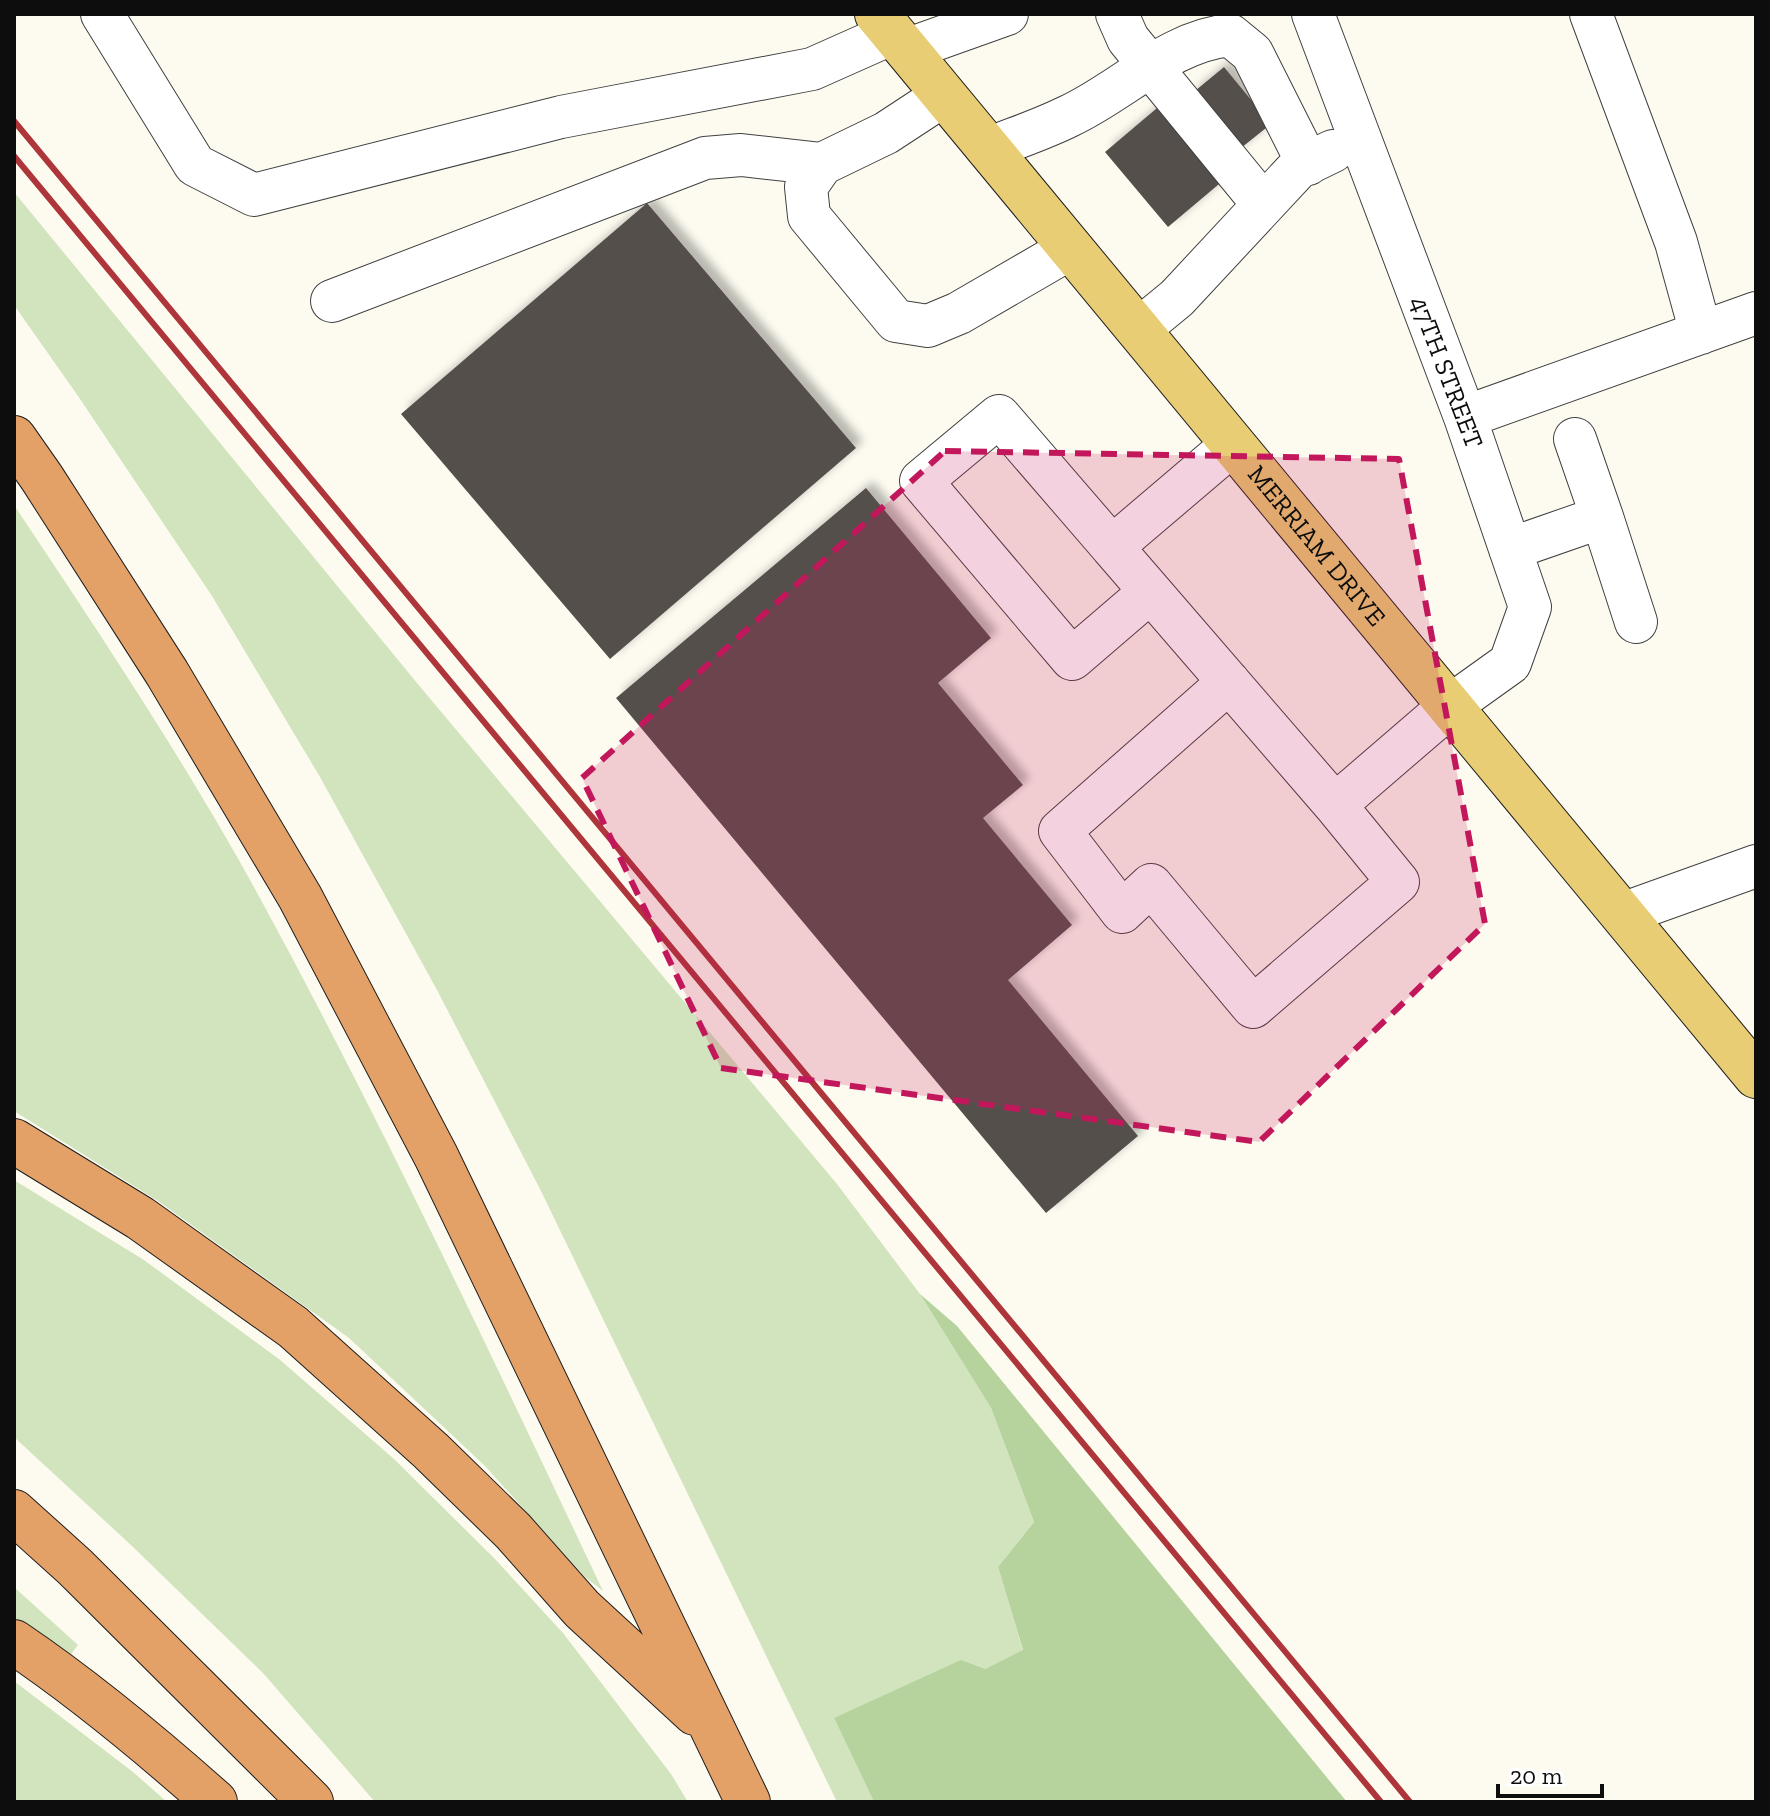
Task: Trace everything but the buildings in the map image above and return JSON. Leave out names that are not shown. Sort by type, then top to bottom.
[{"type":"highway","points":[[14,438],[167,673],[300,897],[436,1156],[748,1802]]},
{"type":"highway","points":[[14,1141],[140,1218],[293,1327],[431,1451],[513,1531],[582,1609],[711,1728]]},
{"type":"highway","points":[[14,1512],[75,1567],[311,1802]]},
{"type":"highway","points":[[14,1642],[73,1684],[215,1802]]},
{"type":"main road","name":"MERRIAM DRIVE","points":[[892,32],[1756,1076]]},
{"type":"street","points":[[102,14],[195,165],[254,195],[561,117],[812,69],[892,32],[1007,14]]},
{"type":"street","points":[[1117,14],[1128,39],[1263,204]]},
{"type":"street","name":"47TH STREET","points":[[1313,14],[1465,417],[1530,607],[1510,663],[1450,706],[1335,805]]},
{"type":"street","points":[[1591,14],[1676,242],[1701,333]]},
{"type":"street","points":[[988,149],[1071,116],[1151,65],[1213,36],[1230,35],[1252,53],[1308,164]]},
{"type":"street","points":[[944,95],[886,133],[822,164],[806,187],[809,216],[896,321],[928,326],[959,313],[1071,248]]},
{"type":"street","points":[[1138,330],[1177,298],[1298,168],[1360,137]]},
{"type":"street","points":[[332,301],[705,158],[741,155],[822,164]]},
{"type":"street","points":[[1465,417],[1756,313]]},
{"type":"street","points":[[1150,592],[1072,659],[921,481],[999,416],[1150,592],[1229,682],[1335,805],[1398,882],[1253,1007],[1151,885],[1122,912],[1060,831],[1229,682]]},
{"type":"street","points":[[1575,439],[1636,622]]},
{"type":"street","points":[[1112,547],[1233,444]]},
{"type":"street","points":[[1510,549],[1602,517]]},
{"type":"street","points":[[1622,914],[1756,866]]},
{"type":"highlighted area","points":[[945,451],[1399,459],[1485,924],[1259,1142],[721,1068],[582,778]]},
{"type":"green space","points":[[14,192],[417,683],[837,1184],[920,1294],[991,1408],[1034,1522],[998,1567],[1023,1651],[985,1669],[834,1718],[874,1802],[837,1802],[540,1189],[437,990],[320,777],[212,596],[14,305]]},
{"type":"green space","points":[[14,505],[173,749],[261,900],[394,1157],[603,1591],[585,1577],[485,1466],[349,1338],[158,1201],[14,1111]]},
{"type":"green space","points":[[14,1180],[144,1260],[279,1359],[394,1459],[495,1559],[563,1633],[671,1774],[688,1802],[375,1802],[263,1673],[14,1437]]},
{"type":"green space","points":[[920,1294],[957,1326],[1347,1802],[874,1802],[834,1718],[961,1660],[985,1669],[1023,1650],[998,1567],[1034,1522],[991,1408]]},
{"type":"green space","points":[[14,1587],[78,1645],[68,1658],[14,1621]]},
{"type":"green space","points":[[14,1681],[133,1772],[167,1802],[14,1802]]},
{"type":"railway","points":[[14,121],[1410,1802]]},
{"type":"railway","points":[[14,156],[1381,1802]]}]
